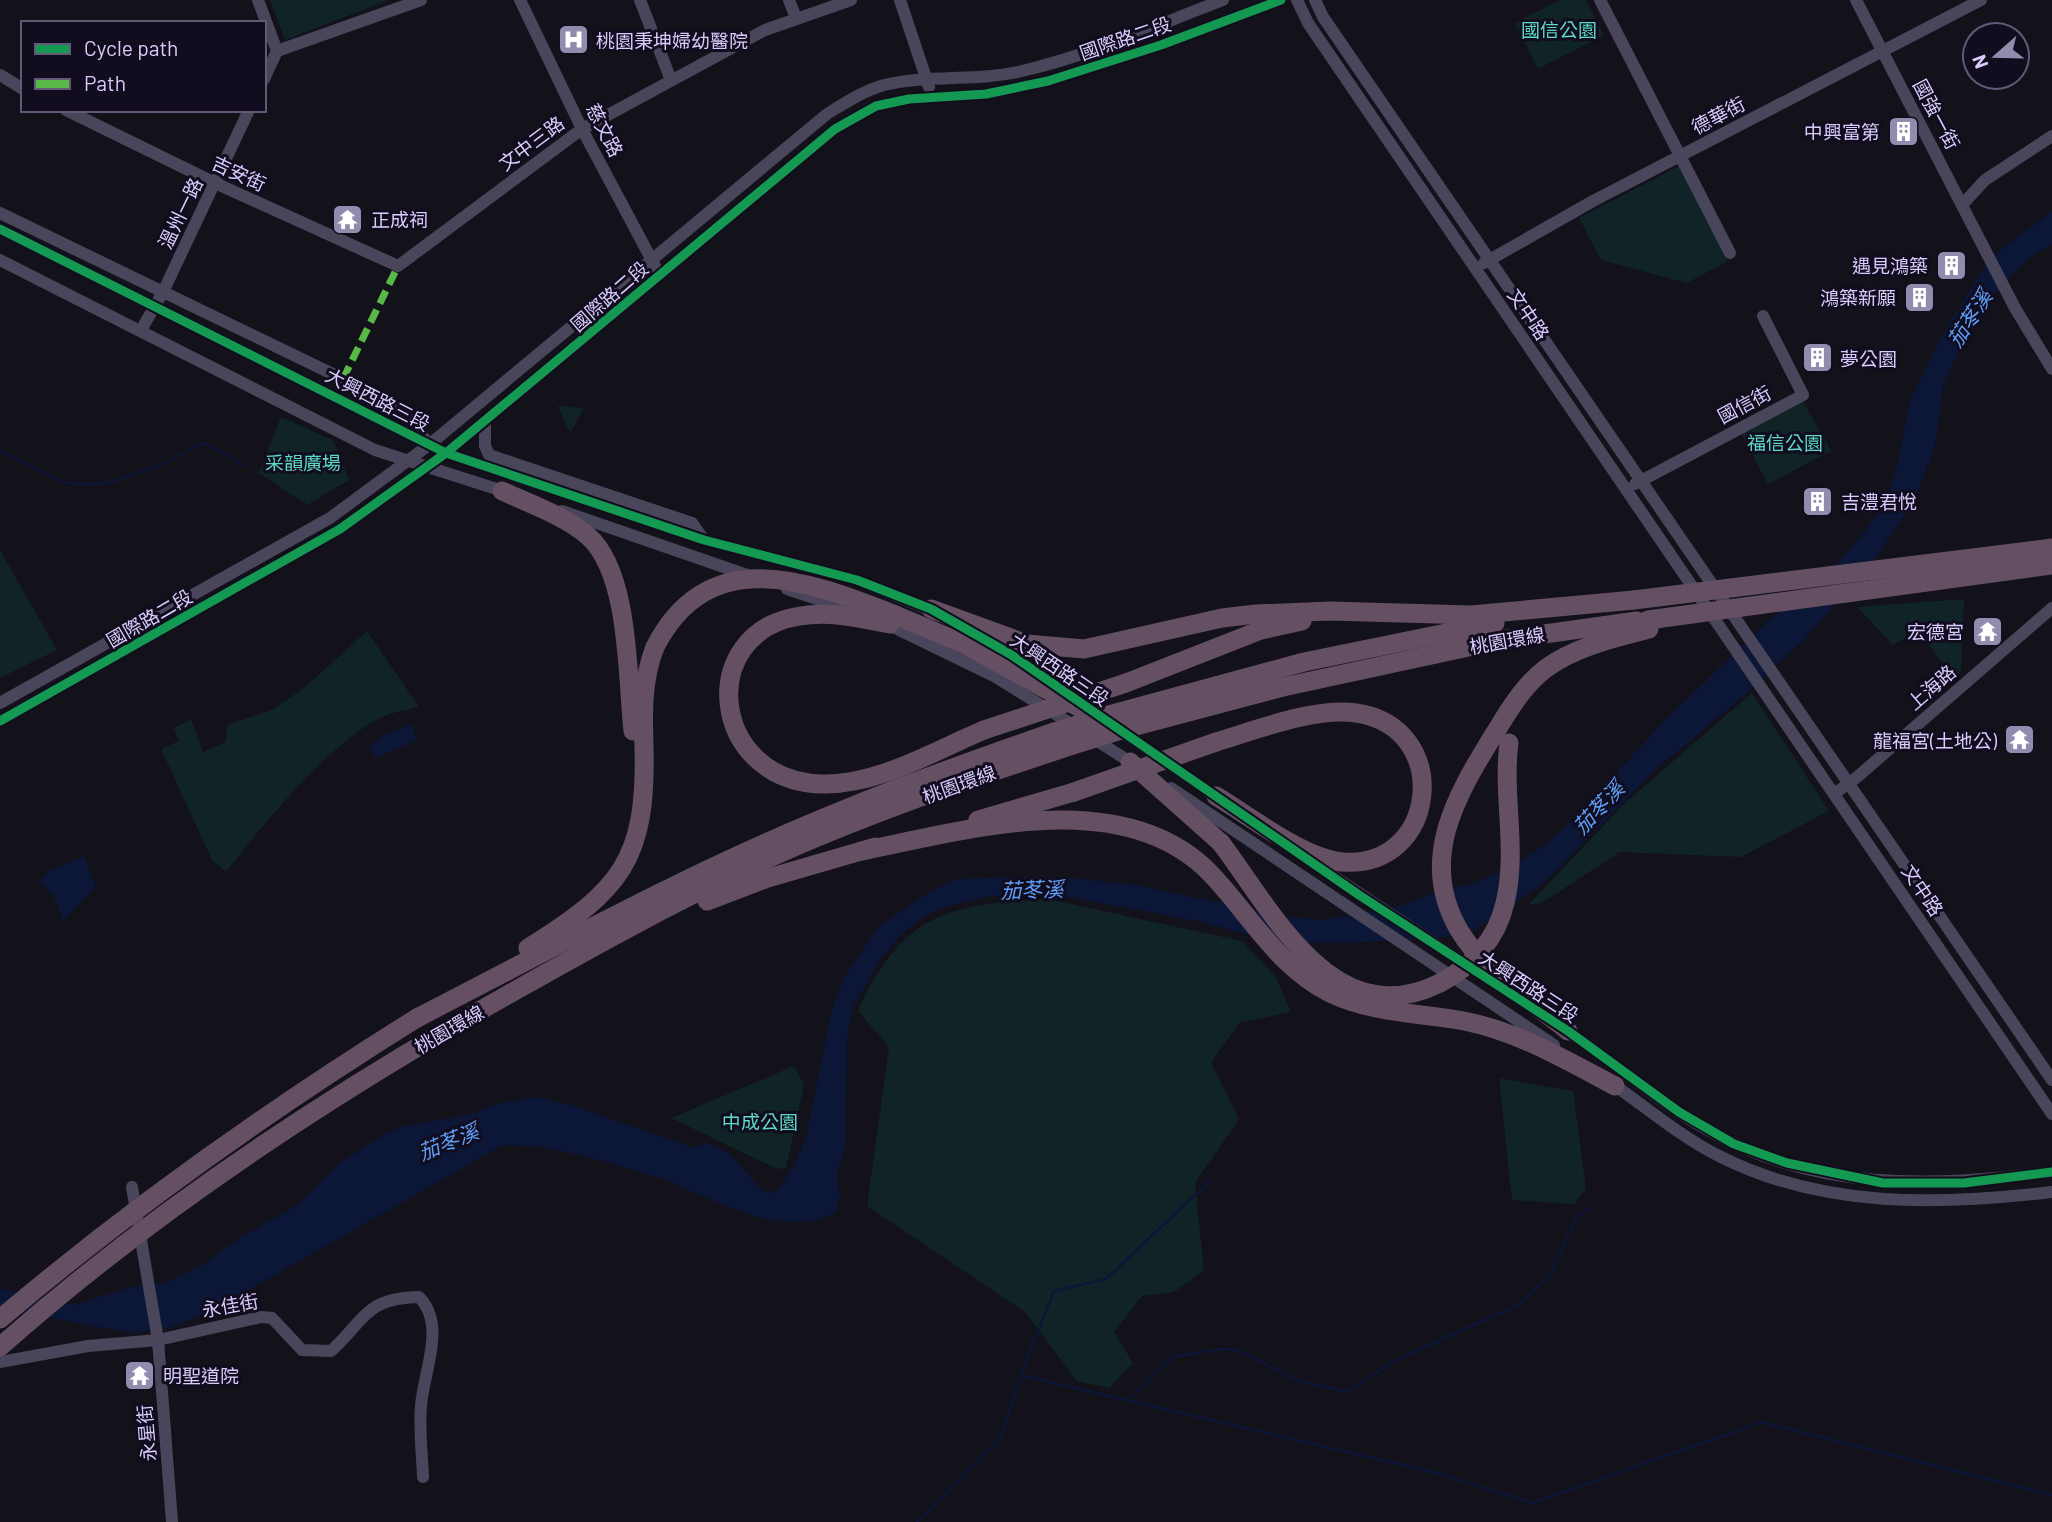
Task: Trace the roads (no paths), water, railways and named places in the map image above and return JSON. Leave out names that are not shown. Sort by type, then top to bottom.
[{"type":"highway","points":[[502,491],[578,528],[599,548],[613,572],[621,609],[638,767],[636,836]]},
{"type":"highway","name":"桃園環線","points":[[0,1347],[49,1303],[222,1175],[429,1039],[677,902],[829,833],[987,773],[1073,745],[1117,723],[1304,662],[1483,626],[1634,600],[2052,548]]},
{"type":"highway","points":[[1568,1031],[1493,969],[1459,929],[1446,897],[1442,870],[1443,844],[1452,809],[1516,700],[1546,669],[1581,650],[1648,624],[1718,610],[2052,565]]},
{"type":"highway","points":[[499,972],[601,898],[616,880],[636,836],[644,799],[645,685],[656,647],[663,632],[684,606],[711,589],[737,580],[758,578],[798,582],[964,644],[1117,723]]},
{"type":"highway","points":[[930,609],[1027,644],[1065,649],[1106,646],[1208,621],[1256,614],[1329,611],[1394,615],[1471,615],[1634,600]]},
{"type":"highway","points":[[892,619],[822,614],[799,616],[781,620],[750,640],[735,664],[728,693],[733,726],[747,752],[761,765],[790,779],[823,784],[841,783],[890,770],[984,730],[1126,683],[1261,630],[1304,621],[1394,615]]},
{"type":"highway","name":"桃園環線","points":[[0,1319],[213,1152],[315,1082],[418,1018],[499,972],[670,889],[847,808],[1054,732],[1117,723],[1501,639],[1648,624]]},
{"type":"highway","points":[[1130,762],[1221,843],[1289,937],[1319,969],[1350,986],[1382,995],[1415,992],[1432,987],[1475,958],[1487,945],[1501,919],[1510,882],[1506,779],[1509,743],[1517,718],[1532,693],[1556,668],[1581,650]]},
{"type":"highway","points":[[580,954],[724,894],[862,850],[1074,792],[1216,742],[1320,715],[1354,713],[1392,727],[1409,743],[1421,768],[1423,790],[1418,816],[1402,840],[1381,855],[1359,862],[1334,860],[1311,852],[1216,796]]},
{"type":"highway","points":[[862,850],[945,834],[1077,820],[1121,823],[1174,844],[1209,872],[1281,957],[1318,986],[1367,1006],[1465,1021],[1514,1035],[1615,1086]]},
{"type":"street","points":[[258,0],[266,21]]},
{"type":"street","points":[[277,51],[421,0]]},
{"type":"street","name":"慈文路","points":[[520,0],[582,129],[661,274]]},
{"type":"street","points":[[640,0],[671,80]]},
{"type":"street","points":[[789,0],[796,18]]},
{"type":"street","name":"文中三路","points":[[398,266],[582,129],[765,30],[851,0]]},
{"type":"street","points":[[900,0],[931,98]]},
{"type":"street","name":"國際路二段","points":[[0,703],[330,517],[429,445],[827,114],[858,95],[882,86],[927,79],[995,76],[1045,65],[1223,0]]},
{"type":"street","name":"國際路二段","points":[[0,722],[340,529],[446,453],[835,129],[876,106],[986,94],[1048,81],[1161,45],[1281,0]]},
{"type":"street","name":"文中路","points":[[1297,0],[1308,23],[2052,1114]]},
{"type":"street","name":"文中路","points":[[1315,0],[1323,17],[2052,1080]]},
{"type":"street","points":[[1600,0],[1730,253]]},
{"type":"street","name":"國強一街","points":[[1856,0],[2015,308],[2052,369]]},
{"type":"street","name":"德華街","points":[[1476,269],[1682,156],[1982,0]]},
{"type":"street","points":[[266,21],[277,51],[266,75]]},
{"type":"street","points":[[0,75],[21,88]]},
{"type":"street","name":"吉安街","points":[[70,112],[215,183],[398,266]]},
{"type":"street","name":"溫州一路","points":[[143,328],[163,292],[248,112]]},
{"type":"street","points":[[1962,205],[1985,180],[2052,136]]},
{"type":"street","name":"大興西路三段","points":[[0,213],[403,412],[429,445]]},
{"type":"street","name":"大興西路三段","points":[[0,229],[446,453],[704,540],[857,580],[930,609],[1010,654],[1117,723],[1216,796],[1359,895],[1568,1031],[1706,1129],[1734,1144],[1787,1163],[1854,1179],[1909,1184],[1964,1183],[2052,1172]]},
{"type":"street","name":"大興西路三段","points":[[0,251],[143,328]]},
{"type":"street","name":"大興西路三段","points":[[0,260],[410,459],[892,619],[994,676],[1130,762],[1720,1157],[1789,1184],[1863,1199],[1974,1199],[2052,1192]]},
{"type":"street","name":"國信街","points":[[1626,491],[1641,480],[1803,395],[1763,316]]},
{"type":"street","points":[[485,421],[485,446],[489,455],[692,523],[704,540]]},
{"type":"street","points":[[182,602],[189,615]]},
{"type":"street","name":"上海路","points":[[1834,794],[2052,608]]},
{"type":"street","points":[[1748,666],[1762,655]]},
{"type":"street","name":"永星街","points":[[132,1187],[158,1340],[172,1522]]},
{"type":"street","name":"永佳街","points":[[0,1362],[88,1346],[158,1340],[261,1317],[272,1318],[302,1350],[331,1352],[367,1311],[392,1300],[419,1297],[427,1305],[431,1326],[429,1371],[421,1401],[419,1425],[423,1476]]},
{"type":"water","name":"茄苳溪","points":[[2052,211],[2052,245],[2035,254],[2016,270],[1984,306],[1970,327],[1944,383],[1935,446],[1915,499],[1875,558],[1807,637],[1750,690],[1653,772],[1544,883],[1473,931],[1447,937],[1349,943],[1272,942],[1203,922],[1051,894],[990,896],[948,906],[925,916],[902,934],[880,960],[853,1007],[847,1037],[846,1142],[837,1172],[840,1198],[835,1213],[798,1222],[761,1218],[667,1180],[605,1162],[544,1148],[503,1145],[214,1310],[170,1328],[131,1333],[0,1308],[0,1288],[74,1305],[131,1287],[166,1283],[202,1265],[241,1237],[299,1204],[340,1163],[383,1135],[401,1127],[475,1113],[495,1104],[536,1097],[572,1105],[694,1148],[708,1142],[730,1154],[762,1190],[770,1193],[779,1189],[793,1168],[806,1137],[832,1008],[846,974],[878,928],[919,898],[954,879],[1054,876],[1135,885],[1289,917],[1323,920],[1403,905],[1441,890],[1468,885],[1505,870],[1544,846],[1576,817],[1664,721],[1770,619],[1837,564],[1866,530],[1885,501],[1895,475],[1910,401],[1943,333],[1984,267],[2001,249]]},
{"type":"water","points":[[411,724],[418,740],[376,758],[369,749],[381,736]]},
{"type":"water","points":[[84,856],[96,887],[63,921],[53,896],[39,882],[50,870]]},
{"type":"waterway","points":[[0,450],[65,483],[111,482],[161,465],[204,443],[246,466]]},
{"type":"waterway","points":[[1021,1374],[1054,1291],[1106,1279],[1211,1180]]},
{"type":"waterway","points":[[1130,1400],[1165,1364],[1177,1356],[1224,1349],[1238,1350],[1296,1380],[1347,1392],[1394,1361],[1518,1305],[1551,1275],[1575,1219],[1590,1208]]},
{"type":"waterway","points":[[917,1522],[1001,1437],[1020,1375],[1437,1473],[1532,1503],[1762,1422],[2052,1495]]},
{"type":"place","name":"桃園秉坤婦幼醫院","points":[[573,40]]},
{"type":"place","name":"中興富第","points":[[1903,131]]},
{"type":"place","name":"正成祠","points":[[348,219]]},
{"type":"place","name":"遇見鴻築","points":[[1951,265]]},
{"type":"place","name":"鴻築新願","points":[[1919,297]]},
{"type":"place","name":"夢公園","points":[[1817,358]]},
{"type":"place","name":"吉澧君悅","points":[[1818,501]]},
{"type":"place","name":"宏德宮","points":[[1987,631]]},
{"type":"place","name":"龍福宮(土地公)","points":[[2020,740]]},
{"type":"place","name":"明聖道院","points":[[140,1375]]},
{"type":"park label","name":"國信公園","points":[[1559,29]]},
{"type":"park label","name":"福信公園","points":[[1785,442]]},
{"type":"park label","name":"采韻廣場","points":[[303,462]]},
{"type":"park label","name":"中成公園","points":[[760,1121]]}]
